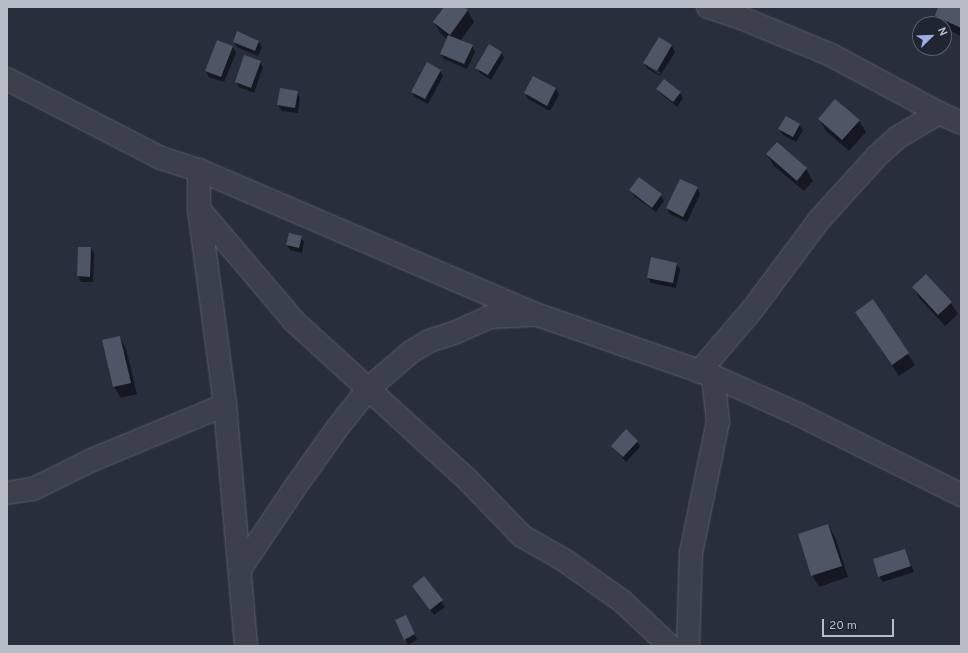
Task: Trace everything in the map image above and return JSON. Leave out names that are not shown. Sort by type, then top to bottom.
[{"type":"street","points":[[708,7],[739,17],[831,54],[939,113],[961,122]]},
{"type":"street","points":[[7,79],[161,158],[198,170],[538,315],[706,374],[798,414],[961,494]]},
{"type":"street","points":[[688,646],[692,553],[718,422],[706,374],[819,220],[877,156],[898,137],[939,113]]},
{"type":"street","points":[[198,170],[199,209],[225,405],[246,646]]},
{"type":"street","points":[[199,209],[296,322],[465,477],[522,536],[564,560],[622,601],[670,646]]},
{"type":"street","points":[[240,569],[338,427],[369,388],[411,352],[429,341],[454,333],[490,318],[538,315]]},
{"type":"street","points":[[7,493],[33,489],[92,460],[225,405]]},
{"type":"building","points":[[444,7],[464,7],[468,10],[450,35],[433,22]]},
{"type":"building","points":[[938,7],[961,7],[961,28],[952,24],[952,16],[935,16]]},
{"type":"building","points":[[237,31],[259,41],[255,51],[233,42]]},
{"type":"building","points":[[448,35],[473,45],[464,64],[440,54]]},
{"type":"building","points":[[659,37],[672,45],[657,71],[643,63]]},
{"type":"building","points":[[217,40],[233,46],[221,77],[205,71]]},
{"type":"building","points":[[489,44],[502,52],[488,75],[475,68]]},
{"type":"building","points":[[244,55],[261,61],[251,88],[235,82]]},
{"type":"building","points":[[427,62],[441,70],[425,99],[411,92]]},
{"type":"building","points":[[533,76],[556,88],[547,106],[524,93]]},
{"type":"building","points":[[664,79],[681,92],[673,102],[656,89]]},
{"type":"building","points":[[280,88],[298,91],[295,108],[277,105]]},
{"type":"building","points":[[835,99],[860,120],[842,140],[818,119]]},
{"type":"building","points":[[786,116],[800,124],[793,137],[778,129]]},
{"type":"building","points":[[777,142],[807,168],[797,181],[766,154]]},
{"type":"building","points":[[639,177],[662,194],[652,208],[629,190]]},
{"type":"building","points":[[680,179],[698,187],[683,217],[666,208]]},
{"type":"building","points":[[289,233],[302,236],[299,248],[286,245]]},
{"type":"building","points":[[78,247],[91,247],[90,277],[77,276]]},
{"type":"building","points":[[651,257],[677,263],[673,283],[647,278]]},
{"type":"building","points":[[926,274],[952,302],[938,315],[912,287]]},
{"type":"building","points":[[873,299],[909,353],[892,365],[855,312]]},
{"type":"building","points":[[120,336],[131,383],[113,387],[102,340]]},
{"type":"building","points":[[626,429],[638,441],[623,457],[611,446]]},
{"type":"building","points":[[828,524],[842,566],[811,576],[798,534]]},
{"type":"building","points":[[905,549],[911,566],[878,577],[873,559]]},
{"type":"building","points":[[424,576],[443,600],[430,610],[412,586]]},
{"type":"building","points":[[406,615],[415,634],[404,640],[395,620]]}]
